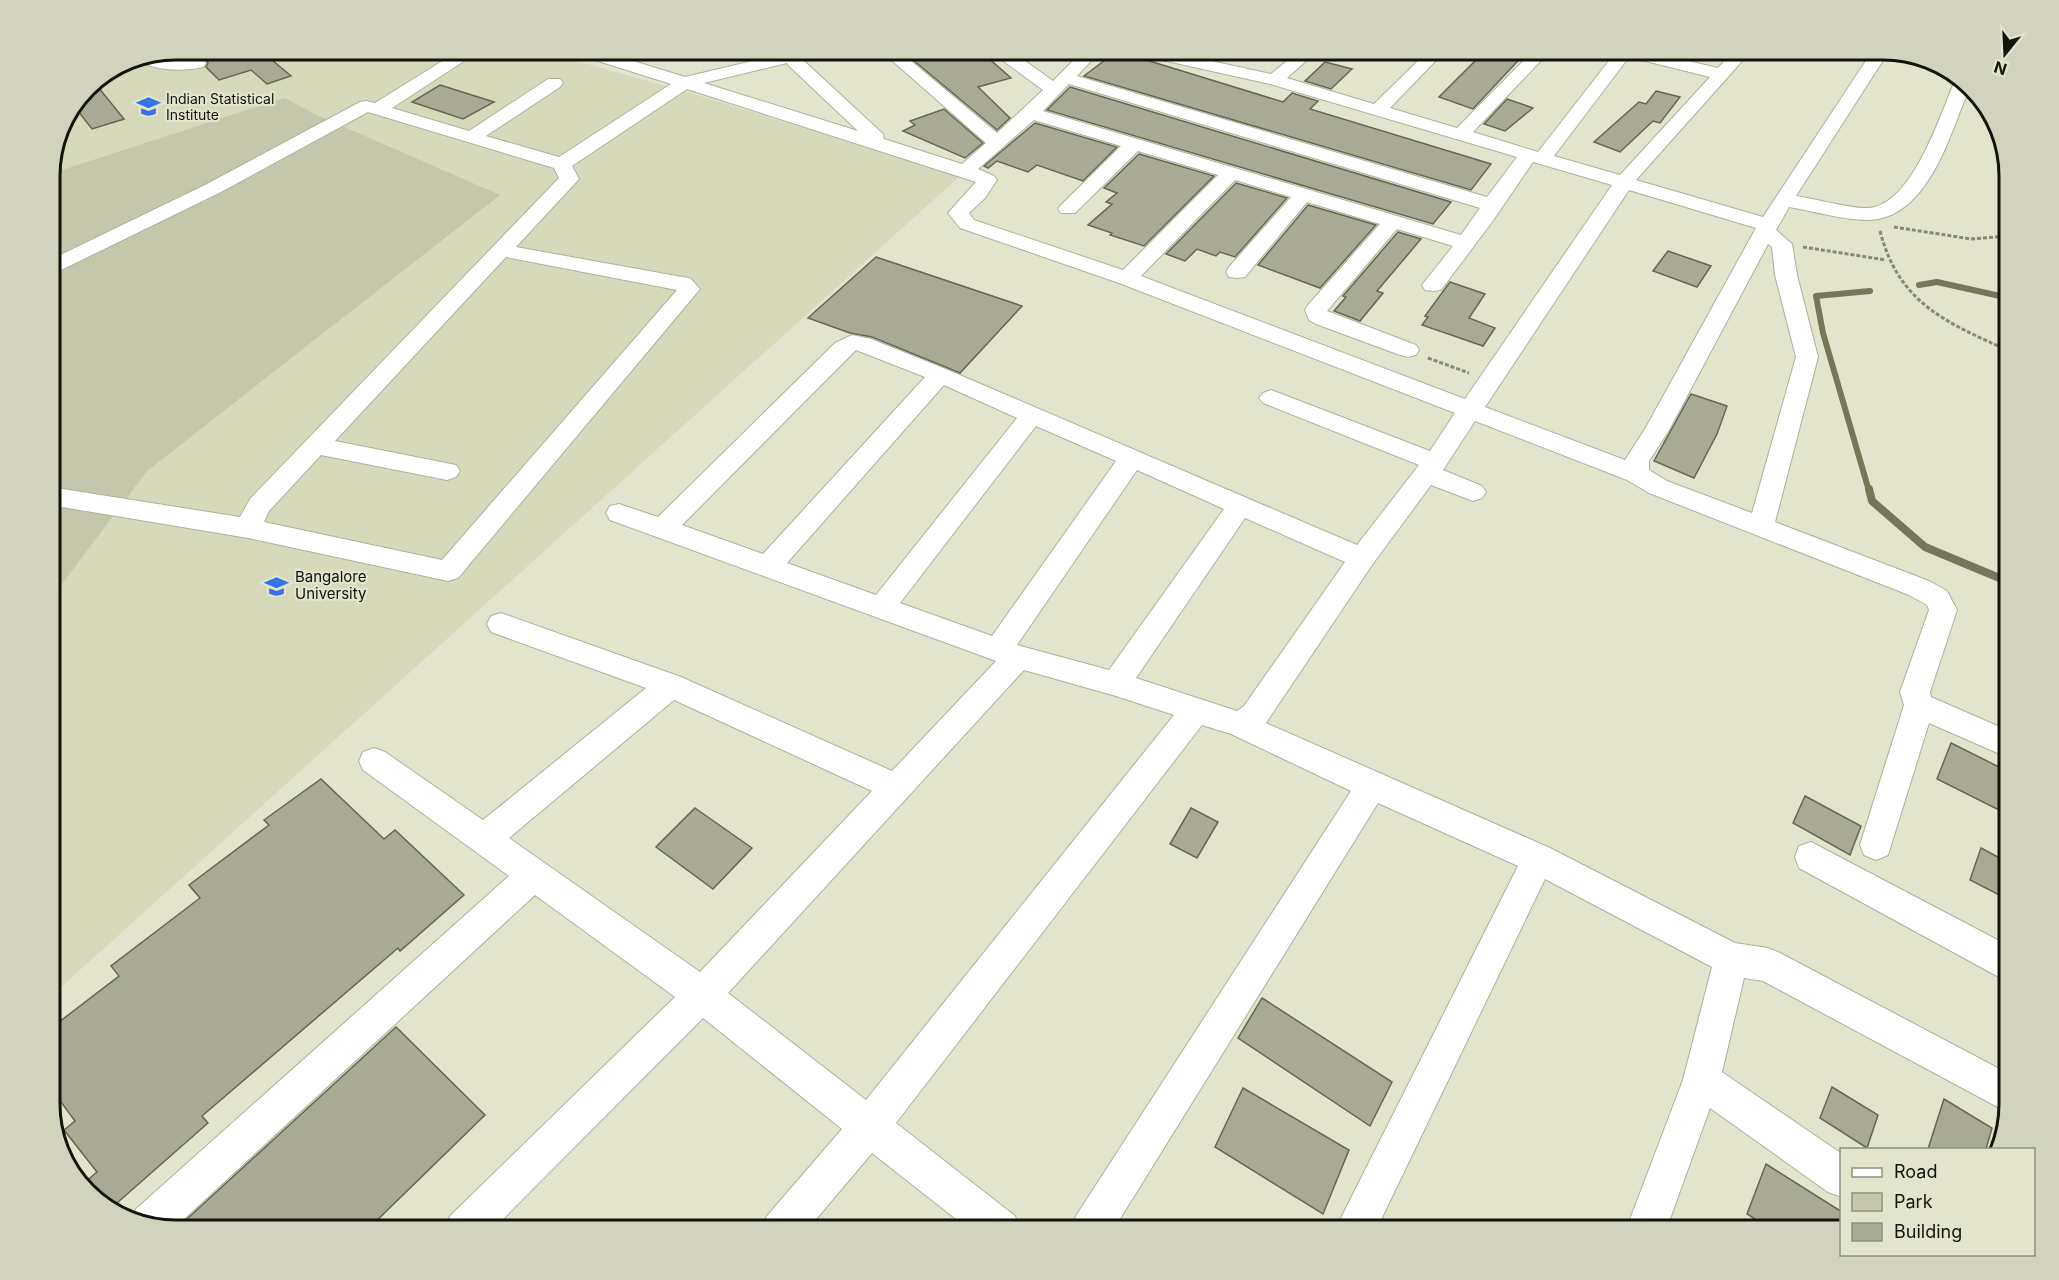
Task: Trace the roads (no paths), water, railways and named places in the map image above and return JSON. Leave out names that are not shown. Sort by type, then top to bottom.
[{"type":"street","points":[[378,109],[456,60]]},
{"type":"street","points":[[614,60],[965,171],[987,180],[978,194],[958,213],[968,224],[1127,278],[1636,474],[1658,487],[1919,588],[1937,598],[1943,610],[1915,692],[1919,705],[1876,845]]},
{"type":"street","points":[[562,164],[686,82],[780,60]]},
{"type":"street","points":[[795,60],[794,62],[881,143]]},
{"type":"street","points":[[900,60],[997,143]]},
{"type":"street","points":[[1018,60],[1060,84],[1491,205]]},
{"type":"street","points":[[965,171],[1031,113],[1083,60]]},
{"type":"street","points":[[1190,60],[1274,80],[1625,182],[1771,234]]},
{"type":"street","points":[[1226,69],[1228,60]]},
{"type":"street","points":[[1274,80],[1298,60]]},
{"type":"street","points":[[1378,110],[1428,60]]},
{"type":"street","points":[[1461,134],[1533,60]]},
{"type":"street","points":[[1433,285],[1485,218],[1491,205],[1537,156],[1616,60]]},
{"type":"street","points":[[1664,60],[1721,74]]},
{"type":"street","points":[[1241,725],[1255,715],[1362,558],[1431,468],[1625,182],[1734,60]]},
{"type":"street","points":[[1636,474],[1636,460],[1656,432],[1771,234],[1783,200],[1874,60]]},
{"type":"street","points":[[155,62],[161,64],[197,63]]},
{"type":"street","points":[[472,137],[554,83]]},
{"type":"street","points":[[1783,200],[1867,214],[1898,203],[1913,190],[1922,177],[1960,90]]},
{"type":"street","points":[[60,263],[212,189],[366,106],[562,164],[569,179],[259,506],[248,528]]},
{"type":"street","points":[[1031,113],[1465,243]]},
{"type":"street","points":[[1068,209],[1133,145]]},
{"type":"street","points":[[1127,278],[1230,174]]},
{"type":"street","points":[[1237,272],[1303,195]]},
{"type":"street","points":[[1393,221],[1316,310],[1317,315],[1324,319],[1408,350]]},
{"type":"street","points":[[1761,527],[1808,357],[1786,275],[1771,234]]},
{"type":"street","points":[[60,498],[248,528],[448,571],[689,289],[682,283],[500,250]]},
{"type":"street","points":[[663,528],[843,348],[852,342],[863,344],[940,375],[1362,558]]},
{"type":"street","points":[[768,566],[940,375]]},
{"type":"street","points":[[1271,398],[1431,468],[1473,492]]},
{"type":"street","points":[[881,608],[1032,415]]},
{"type":"street","points":[[316,446],[447,471]]},
{"type":"street","points":[[474,1220],[702,995],[896,787],[1008,653],[1132,458]]},
{"type":"street","points":[[1116,684],[1240,506]]},
{"type":"street","points":[[619,513],[1008,653],[1116,684],[1241,725],[1372,786],[1538,858],[1731,959],[1768,965],[1999,1088]]},
{"type":"street","points":[[501,624],[671,685],[896,787]]},
{"type":"street","points":[[484,839],[671,685]]},
{"type":"street","points":[[1919,705],[1999,741]]},
{"type":"street","points":[[790,1220],[869,1126],[1195,711]]},
{"type":"street","points":[[374,761],[702,995],[988,1220]]},
{"type":"street","points":[[1096,1220],[1372,786]]},
{"type":"street","points":[[1811,857],[1999,959]]},
{"type":"street","points":[[1360,1220],[1538,858]]},
{"type":"street","points":[[156,1218],[534,875]]},
{"type":"street","points":[[1650,1220],[1702,1080],[1731,959]]},
{"type":"street","points":[[1702,1080],[1840,1177]]},
{"type":"waterway","points":[[1919,285],[1937,282],[1999,296]]},
{"type":"waterway","points":[[1869,491],[1823,333],[1816,296],[1870,291]]},
{"type":"waterway","points":[[1869,489],[1872,501],[1925,547],[1999,578]]},
{"type":"place","name":"Indian Statistical Institute","points":[[148,107]]},
{"type":"place","name":"Bangalore University","points":[[277,586]]}]
